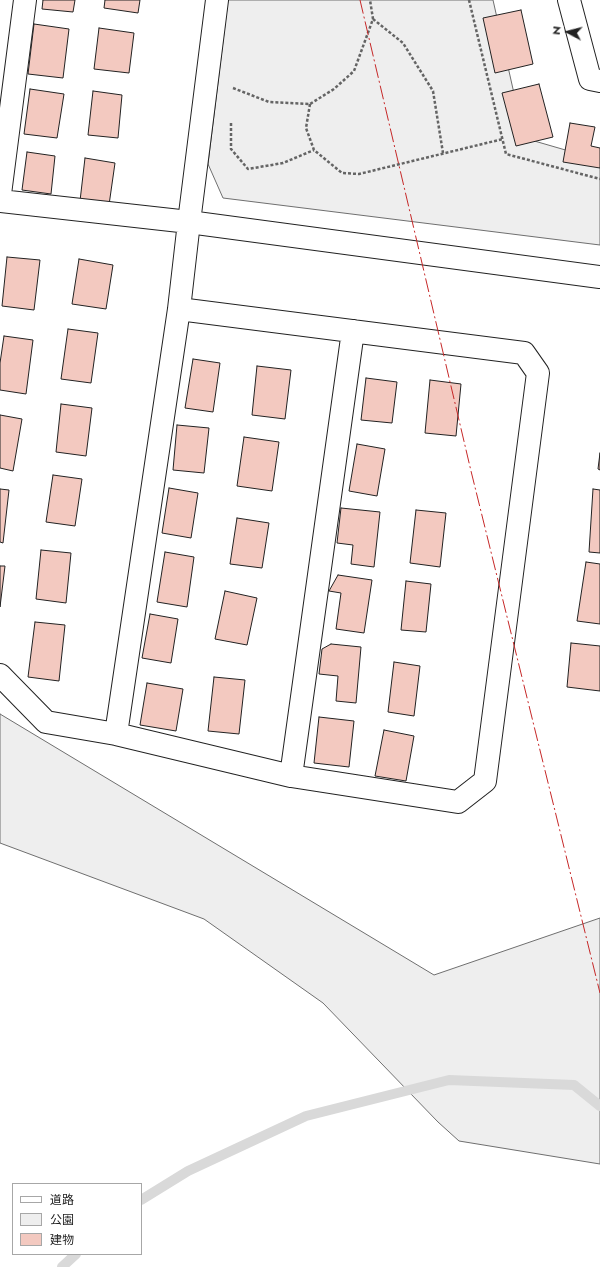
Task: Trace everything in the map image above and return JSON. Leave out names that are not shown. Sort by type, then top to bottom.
[{"type":"street","points":[[0,194],[25,0]]},
{"type":"street","points":[[116,734],[179,309],[217,0]]},
{"type":"street","points":[[569,0],[590,79],[600,80]]},
{"type":"street","points":[[0,201],[189,222],[600,277]]},
{"type":"street","points":[[0,675],[46,722],[116,734],[291,776],[458,802],[485,781],[538,373],[524,353],[179,309]]},
{"type":"street","points":[[291,776],[353,331]]},
{"type":"path","points":[[232,95],[232,87],[269,102],[310,104],[334,89],[354,70],[373,19],[370,0]]},
{"type":"path","points":[[470,0],[506,154],[600,179]]},
{"type":"path","points":[[373,19],[403,43],[433,92],[443,153]]},
{"type":"path","points":[[310,104],[306,128],[314,150],[342,173],[359,174],[503,139]]},
{"type":"path","points":[[231,118],[231,150],[248,169],[283,163],[314,150]]},
{"type":"green space","points":[[228,0],[493,0],[524,138],[600,160],[600,245],[223,198],[208,164]]},
{"type":"green space","points":[[0,714],[434,975],[600,918],[600,1164],[459,1141],[438,1122],[323,1003],[204,919],[0,843]]},
{"type":"building","points":[[43,0],[75,0],[73,12],[42,9]]},
{"type":"building","points":[[105,0],[140,0],[138,13],[104,8]]},
{"type":"building","points":[[521,10],[533,64],[495,73],[483,18]]},
{"type":"building","points":[[34,24],[69,29],[63,78],[28,74]]},
{"type":"building","points":[[99,28],[134,33],[129,73],[94,69]]},
{"type":"building","points":[[539,84],[553,137],[516,146],[502,93]]},
{"type":"building","points":[[30,89],[64,94],[57,138],[24,134]]},
{"type":"building","points":[[93,91],[122,95],[118,138],[88,135]]},
{"type":"building","points":[[570,123],[595,127],[591,146],[600,148],[600,168],[563,162]]},
{"type":"building","points":[[27,152],[55,156],[51,194],[22,190]]},
{"type":"building","points":[[85,158],[115,163],[109,205],[80,201]]},
{"type":"building","points":[[7,257],[40,260],[34,310],[2,306]]},
{"type":"building","points":[[79,259],[113,265],[106,309],[72,304]]},
{"type":"building","points":[[68,329],[98,333],[91,383],[61,379]]},
{"type":"building","points":[[4,336],[33,340],[26,394],[0,390],[0,363]]},
{"type":"building","points":[[193,359],[220,363],[213,412],[185,408]]},
{"type":"building","points":[[257,366],[291,370],[285,419],[252,415]]},
{"type":"building","points":[[366,378],[397,382],[392,423],[361,420]]},
{"type":"building","points":[[430,380],[461,384],[456,436],[425,433]]},
{"type":"building","points":[[61,404],[92,408],[86,456],[56,452]]},
{"type":"building","points":[[0,415],[22,419],[13,471],[0,468]]},
{"type":"building","points":[[177,425],[209,428],[204,473],[173,470]]},
{"type":"building","points":[[244,437],[279,442],[272,491],[237,486]]},
{"type":"building","points":[[357,444],[385,449],[377,496],[349,491]]},
{"type":"building","points":[[600,453],[600,470],[598,469]]},
{"type":"building","points":[[53,475],[82,479],[75,526],[46,522]]},
{"type":"building","points":[[169,488],[198,493],[191,538],[162,533]]},
{"type":"building","points":[[0,489],[9,490],[3,543],[0,542]]},
{"type":"building","points":[[593,489],[600,490],[600,553],[589,552]]},
{"type":"building","points":[[341,508],[380,512],[374,567],[351,564],[353,545],[337,543]]},
{"type":"building","points":[[416,510],[446,513],[440,567],[410,563]]},
{"type":"building","points":[[237,518],[269,523],[262,568],[230,564]]},
{"type":"building","points":[[41,550],[71,553],[66,603],[36,599]]},
{"type":"building","points":[[165,552],[194,557],[187,607],[157,602]]},
{"type":"building","points":[[586,562],[600,564],[600,624],[577,621]]},
{"type":"building","points":[[0,566],[5,566],[0,607]]},
{"type":"building","points":[[338,575],[372,580],[364,633],[336,629],[341,593],[329,591]]},
{"type":"building","points":[[406,581],[431,584],[426,632],[401,630]]},
{"type":"building","points":[[225,591],[257,598],[247,645],[215,639]]},
{"type":"building","points":[[150,614],[178,619],[171,663],[142,658]]},
{"type":"building","points":[[35,622],[65,625],[59,681],[28,677]]},
{"type":"building","points":[[571,643],[600,646],[600,691],[567,687]]},
{"type":"building","points":[[331,644],[361,647],[356,703],[336,701],[338,676],[319,674],[322,649]]},
{"type":"building","points":[[394,662],[420,666],[414,716],[388,712]]},
{"type":"building","points":[[214,677],[245,680],[239,734],[208,731]]},
{"type":"building","points":[[147,683],[183,689],[176,731],[140,725]]},
{"type":"building","points":[[319,717],[354,721],[349,767],[314,763]]},
{"type":"building","points":[[384,730],[414,736],[406,781],[375,776]]},
{"type":"waterway","points":[[142,1199],[188,1171],[306,1116],[449,1080],[574,1085],[600,1106]]},
{"type":"waterway","points":[[62,1267],[75,1255]]},
{"type":"power","points":[[360,0],[471,471],[600,993]]}]
